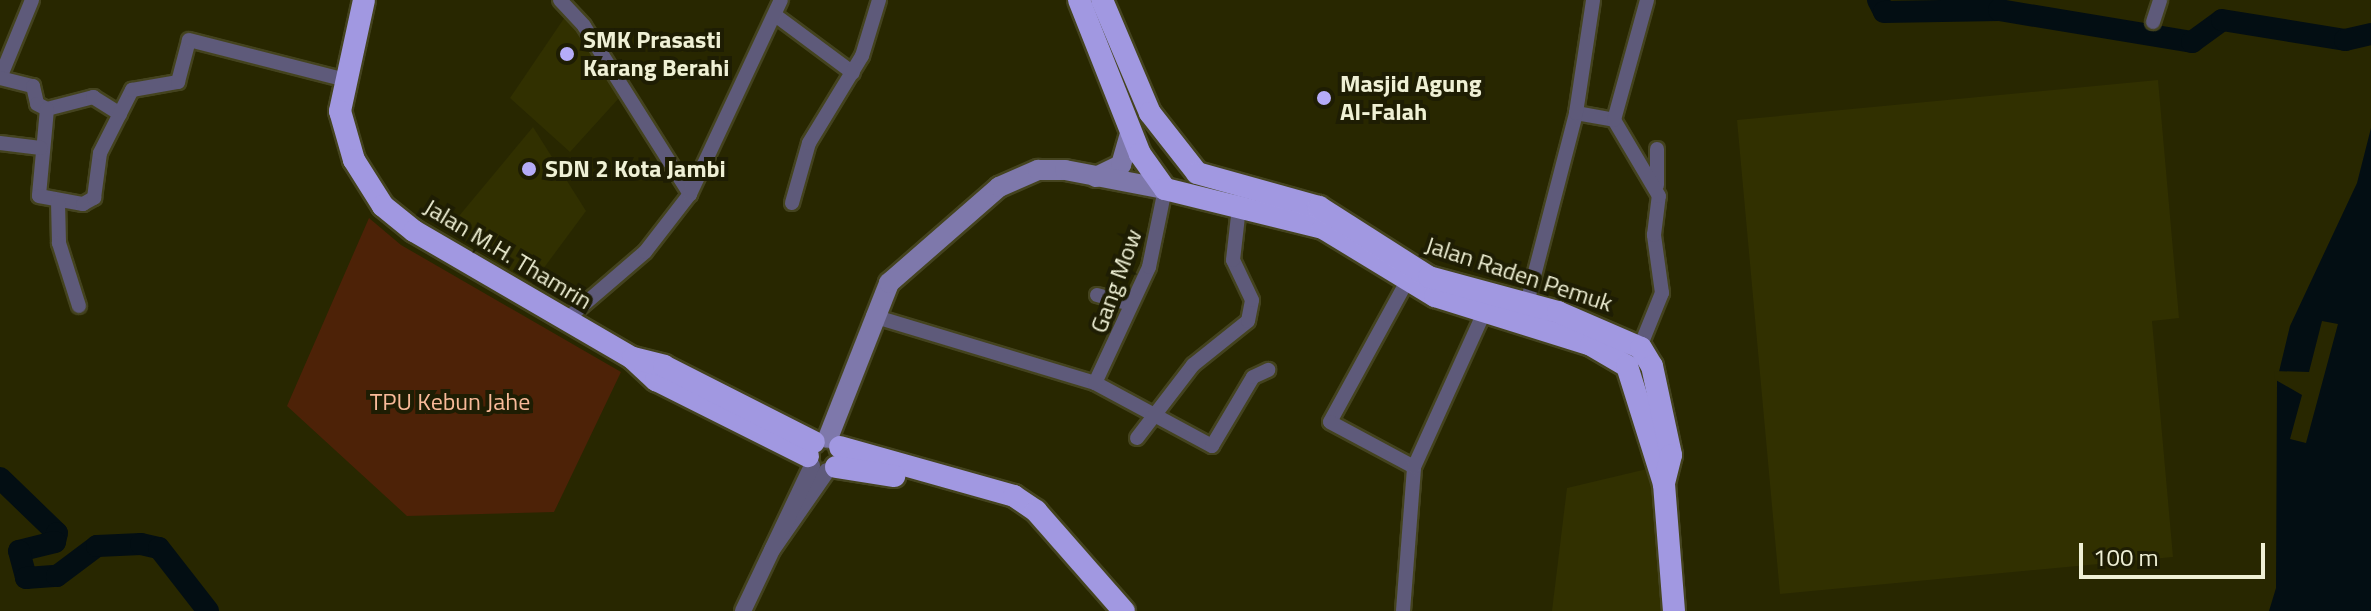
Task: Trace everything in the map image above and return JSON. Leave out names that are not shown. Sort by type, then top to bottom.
[{"type":"highway","name":"Jalan M.H. Thamrin","points":[[364,0],[342,79],[342,133],[383,206],[632,358],[656,380],[824,455],[974,484],[1036,511],[1124,611]]},
{"type":"highway","points":[[1079,0],[1130,133],[1165,189]]},
{"type":"highway","points":[[1102,0],[1166,141],[1207,189]]},
{"type":"highway","name":"Jalan Raden Pemuk","points":[[1165,189],[1207,189],[1240,197],[1319,207],[1429,277],[1527,303],[1634,357]]},
{"type":"highway","name":"Jalan Raden Pemuk","points":[[1240,197],[1333,232],[1406,283],[1484,313],[1634,357]]},
{"type":"highway","points":[[1634,357],[1664,484],[1674,611]]},
{"type":"main road","points":[[1096,177],[1121,165],[1130,133]]},
{"type":"main road","points":[[824,455],[873,316],[889,283],[999,187],[1038,170],[1165,189]]},
{"type":"street","points":[[32,0],[5,41],[0,78],[33,86],[37,104],[47,109],[93,97],[120,114]]},
{"type":"street","points":[[560,0],[584,26],[690,194]]},
{"type":"street","points":[[567,319],[645,252],[690,194],[781,0]]},
{"type":"street","points":[[792,203],[809,143],[853,73],[879,0]]},
{"type":"street","points":[[1527,303],[1576,113],[1593,0]]},
{"type":"street","points":[[1614,120],[1647,0]]},
{"type":"street","points":[[2153,22],[2160,0]]},
{"type":"street","points":[[775,15],[853,73]]},
{"type":"street","points":[[47,109],[41,148],[39,196],[58,202],[91,202],[100,153],[135,87],[178,82],[189,40],[342,79]]},
{"type":"street","points":[[1576,113],[1614,120],[1657,188]]},
{"type":"street","points":[[0,143],[41,148]]},
{"type":"street","points":[[1634,357],[1662,293],[1657,149]]},
{"type":"street","name":"Gang Mow","points":[[1095,383],[1156,247],[1165,189]]},
{"type":"street","points":[[1137,438],[1193,365],[1248,321],[1252,300],[1233,260],[1240,197]]},
{"type":"street","points":[[58,202],[59,243],[79,306]]},
{"type":"street","points":[[1406,283],[1330,422],[1414,467]]},
{"type":"street","points":[[1097,295],[1131,304]]},
{"type":"street","points":[[1403,611],[1414,467],[1484,313]]},
{"type":"street","points":[[873,316],[1095,383],[1156,411],[1215,445],[1243,390],[1259,370],[1268,370]]},
{"type":"street","points":[[743,611],[771,551],[824,455]]},
{"type":"shaded area","name":"SMK Prasasti Karang Berahi","points":[[569,11],[619,98],[570,152],[510,98]]},
{"type":"shaded area","points":[[2158,80],[2179,318],[2152,321],[2173,557],[1780,594],[1737,120]]},
{"type":"shaded area","name":"SDN 2 Kota Jambi","points":[[533,127],[586,211],[529,288],[449,228]]},
{"type":"shaded area","points":[[2371,128],[2371,611],[2269,611],[2276,588],[2277,380],[2290,326],[2357,183]]},
{"type":"shaded area","points":[[1647,469],[1657,490],[1668,611],[1552,611],[1567,488]]},
{"type":"green space","name":"TPU Kebun Jahe","points":[[369,218],[401,245],[621,372],[554,512],[407,516],[287,406]]},
{"type":"pier","points":[[2322,321],[2338,324],[2306,443],[2290,439],[2302,395],[2274,379],[2275,371],[2309,372]]},
{"type":"waterway","points":[[1878,0],[1884,12],[1999,10],[2192,42],[2222,20],[2345,40],[2371,34]]},
{"type":"waterway","points":[[0,478],[57,533],[55,542],[19,551],[26,578],[57,576],[97,546],[141,544],[159,548],[208,611]]},
{"type":"place","name":"SMK Prasasti Karang Berahi","points":[[567,54]]},
{"type":"place","name":"Masjid Agung Al-Falah","points":[[1324,98]]},
{"type":"place","name":"SDN 2 Kota Jambi","points":[[529,169]]}]
